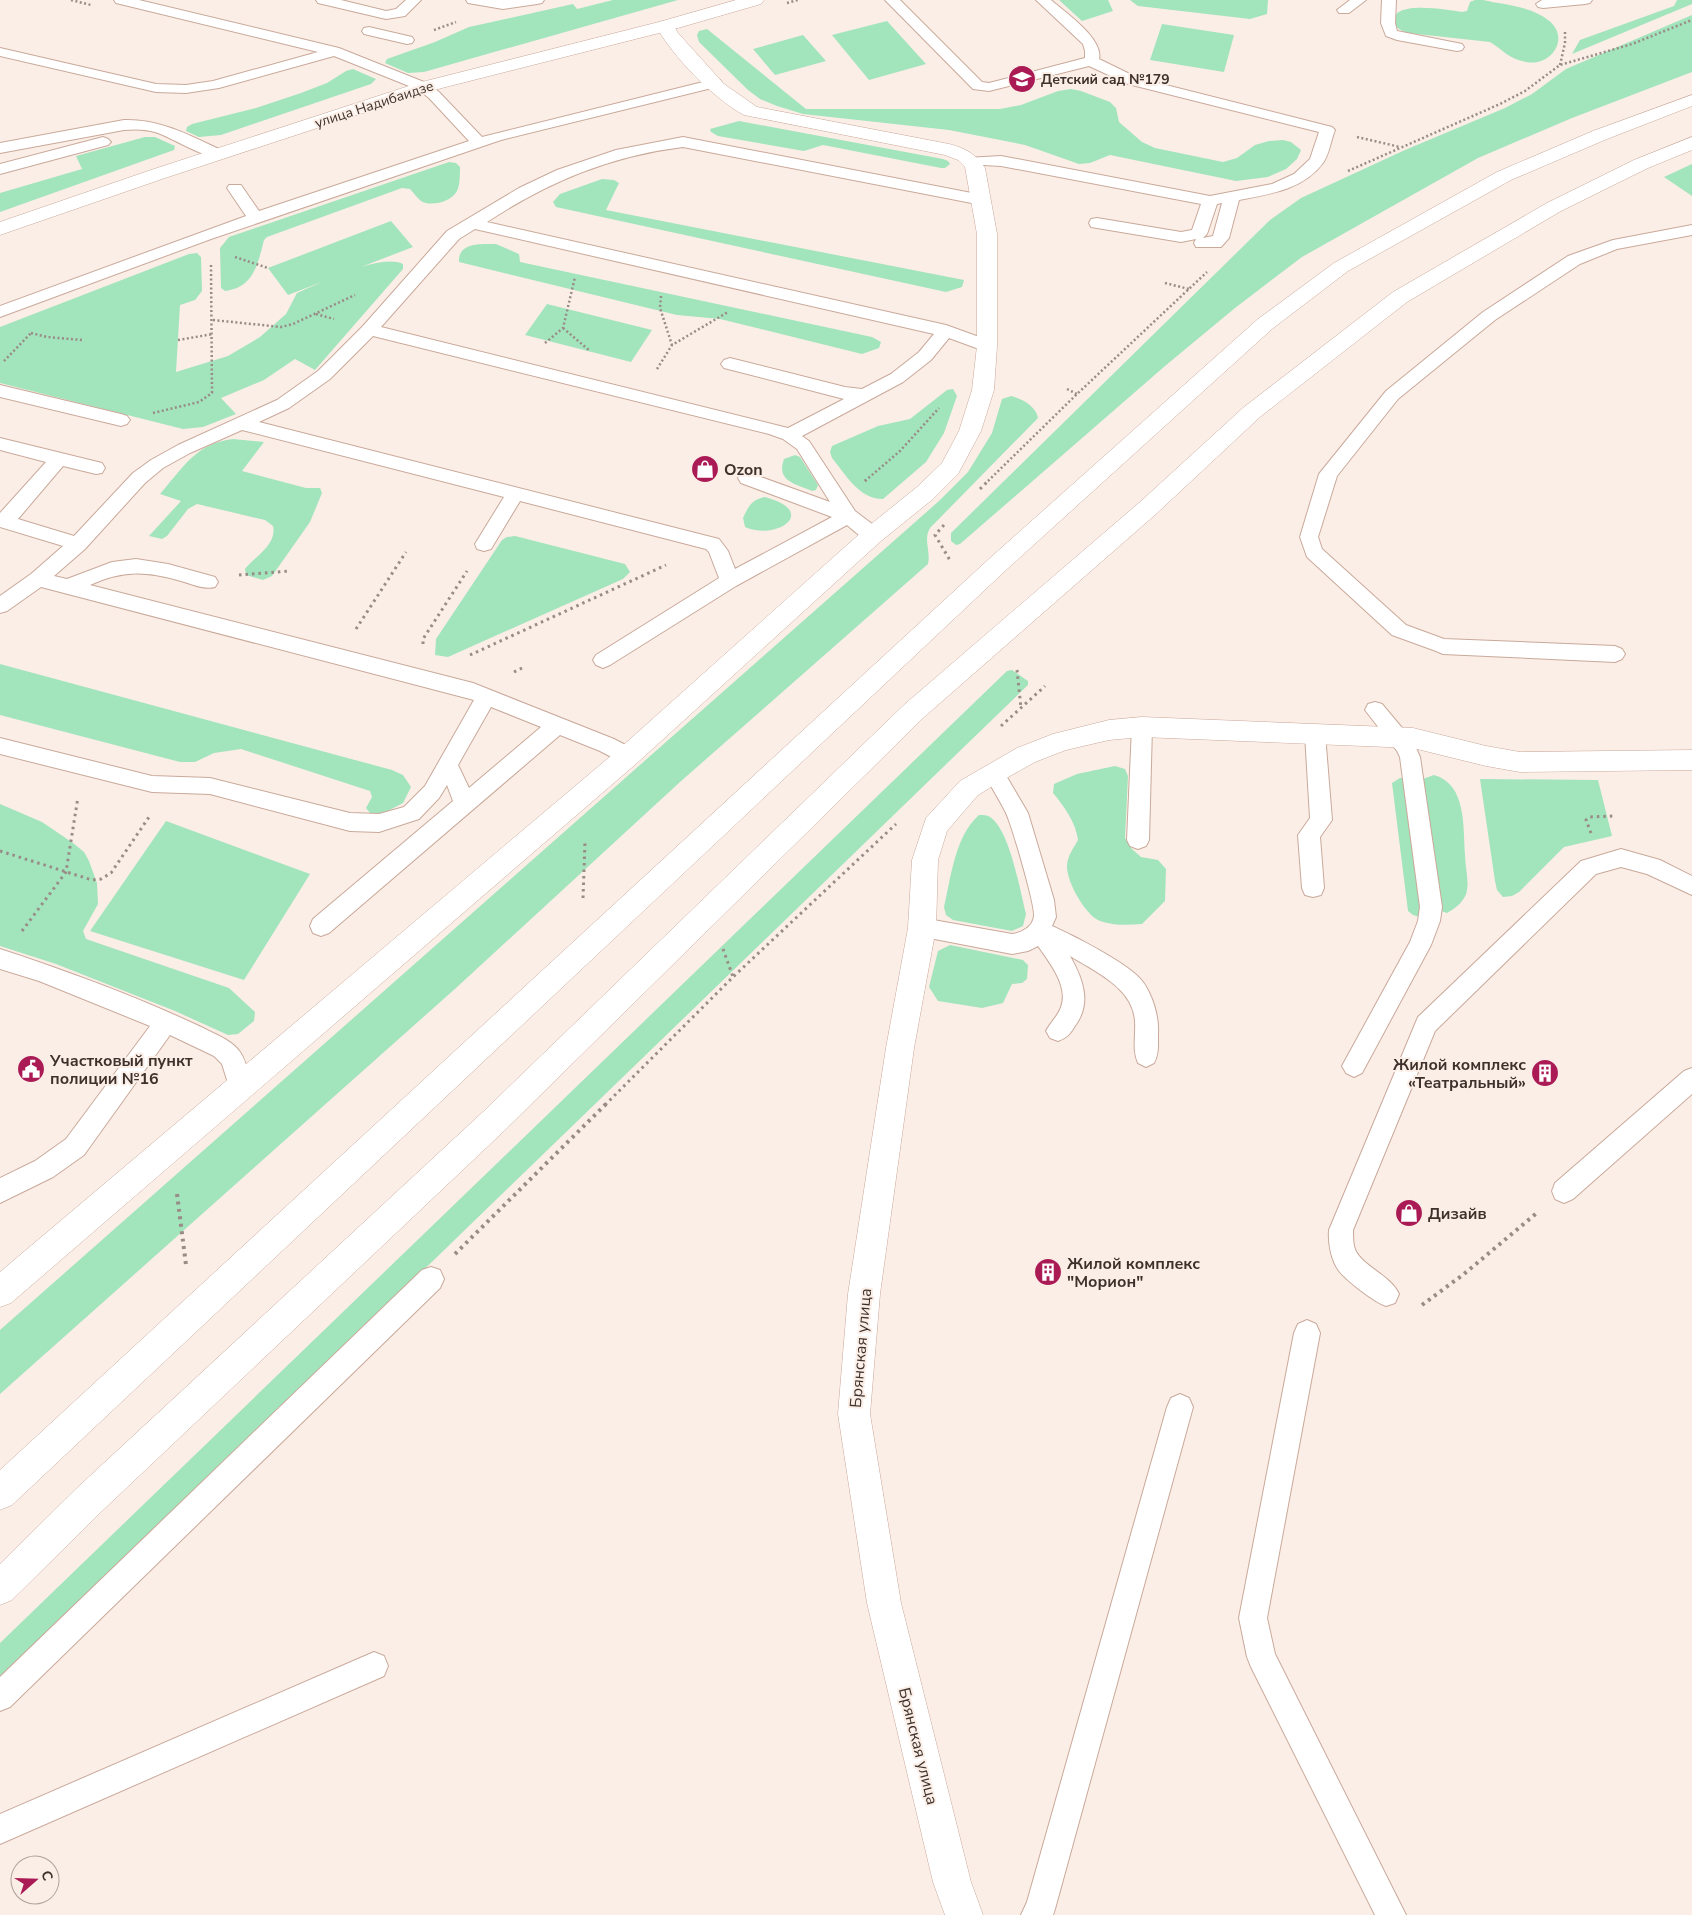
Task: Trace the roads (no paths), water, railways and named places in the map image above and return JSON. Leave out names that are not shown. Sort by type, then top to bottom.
[{"type":"main road","name":"улица Надибаидзе","points":[[0,229],[218,154],[424,87],[665,26],[755,0]]},
{"type":"main road","points":[[0,1292],[587,792],[873,535],[925,493],[950,468],[970,432],[983,390],[987,346],[987,234],[975,168],[971,161],[963,154],[949,150],[760,114],[741,106],[715,83],[670,35],[665,26]]},
{"type":"main road","points":[[0,1493],[470,1058],[998,564],[1265,324],[1341,267],[1504,176],[1600,135],[1692,100]]},
{"type":"main road","points":[[0,1588],[90,1499],[494,1121],[914,711],[1148,508],[1252,412],[1400,298],[1554,207],[1641,164],[1692,143]]},
{"type":"main road","name":"Брянская улица","points":[[964,1915],[952,1882],[884,1603],[854,1414],[864,1294],[900,1048],[922,928],[925,860],[935,826],[969,788],[1026,755],[1062,741],[1109,730],[1142,727],[1413,738],[1486,756],[1520,762],[1692,760]]},
{"type":"lane","points":[[121,0],[334,51],[424,87],[434,95],[478,142]]},
{"type":"lane","points":[[323,0],[386,15],[400,13],[414,0]]},
{"type":"lane","points":[[473,0],[493,4],[514,4],[537,0]]},
{"type":"lane","points":[[892,0],[978,86],[988,87],[1091,61],[1133,81],[1327,130],[1317,161],[1300,177],[1276,188],[1210,201],[1001,161],[971,161]]},
{"type":"lane","points":[[1043,0],[1088,41],[1092,47],[1091,61]]},
{"type":"lane","points":[[1344,10],[1359,0]]},
{"type":"lane","points":[[1377,0],[1383,0]]},
{"type":"lane","points":[[1389,0],[1388,23],[1391,33],[1457,47]]},
{"type":"lane","points":[[1543,4],[1584,0]]},
{"type":"lane","points":[[369,31],[407,40]]},
{"type":"lane","points":[[0,52],[156,88],[186,88],[214,85],[334,51]]},
{"type":"lane","points":[[3,311],[208,242],[256,218],[478,142],[715,83]]},
{"type":"lane","points":[[0,148],[124,124],[155,126],[218,154]]},
{"type":"lane","points":[[0,169],[82,148],[155,126]]},
{"type":"lane","points":[[0,606],[38,578],[78,544],[139,478],[157,464],[184,449],[283,404],[324,375],[369,330],[453,235],[525,191],[567,172],[618,154],[653,146],[683,142],[982,200]]},
{"type":"lane","points":[[235,188],[256,218]]},
{"type":"lane","points":[[1202,243],[1216,243],[1221,238],[1232,196]]},
{"type":"lane","points":[[1096,223],[1181,237],[1192,236],[1199,234],[1210,201]]},
{"type":"lane","points":[[473,224],[946,331],[987,346]]},
{"type":"lane","points":[[1615,654],[1443,646],[1399,630],[1314,552],[1309,537],[1328,474],[1392,395],[1489,316],[1574,260],[1613,245],[1692,230]]},
{"type":"lane","points":[[369,330],[773,429],[790,435],[803,445],[844,509],[873,535]]},
{"type":"lane","points":[[790,435],[897,378],[925,356],[946,331]]},
{"type":"lane","points":[[730,364],[845,393],[862,395]]},
{"type":"lane","points":[[0,391],[121,420]]},
{"type":"lane","points":[[240,423],[712,544],[720,553],[728,581]]},
{"type":"lane","points":[[0,444],[96,468]]},
{"type":"lane","points":[[59,459],[3,521],[78,544]]},
{"type":"lane","points":[[747,478],[844,509]]},
{"type":"lane","points":[[484,544],[515,494]]},
{"type":"lane","points":[[603,660],[728,581],[802,543],[844,509]]},
{"type":"lane","points":[[68,587],[107,570],[128,566],[147,567],[208,582]]},
{"type":"lane","points":[[38,578],[487,696],[628,756]]},
{"type":"lane","points":[[0,746],[152,784],[210,786],[350,822],[379,824],[411,813],[432,792],[487,696]]},
{"type":"lane","points":[[1354,1066],[1420,945],[1429,922],[1431,906],[1410,757],[1399,738],[1375,710]]},
{"type":"lane","points":[[321,926],[557,725]]},
{"type":"lane","points":[[1138,840],[1142,727]]},
{"type":"lane","points":[[1313,888],[1309,835],[1321,820],[1315,734]]},
{"type":"lane","points":[[448,764],[465,803]]},
{"type":"lane","points":[[922,928],[1012,944],[1028,941],[1039,930],[1045,917],[1043,900],[1017,813],[994,772]]},
{"type":"lane","points":[[1386,1294],[1348,1262],[1342,1244],[1341,1230],[1426,1024],[1589,867],[1621,858],[1652,866],[1692,886]]},
{"type":"lane","points":[[1039,930],[1069,974],[1074,998],[1072,1012],[1058,1031]]},
{"type":"lane","points":[[1039,930],[1071,945],[1122,977],[1135,989],[1147,1019],[1146,1056]]},
{"type":"lane","points":[[0,959],[43,973],[166,1022],[222,1049],[232,1059],[240,1088]]},
{"type":"lane","points":[[0,1191],[44,1169],[75,1147],[166,1022]]},
{"type":"lane","points":[[1564,1191],[1692,1079]]},
{"type":"lane","points":[[0,1697],[431,1278]]},
{"type":"lane","points":[[1306,1333],[1253,1618],[1254,1628],[1261,1657],[1391,1915]]},
{"type":"lane","points":[[1036,1915],[1040,1909],[1180,1408]]},
{"type":"lane","points":[[0,1829],[374,1666]]},
{"type":"place","name":"Детский сад №179","points":[[1022,79]]},
{"type":"place","name":"Ozon","points":[[705,469]]},
{"type":"place","name":"Участковый пункт полиции №16","points":[[31,1069]]},
{"type":"place","name":"Жилой комплекс «Театральный»","points":[[1545,1073]]},
{"type":"place","name":"Дизайв","points":[[1409,1213]]},
{"type":"place","name":"Жилой комплекс \"Морион\"","points":[[1048,1272]]}]
